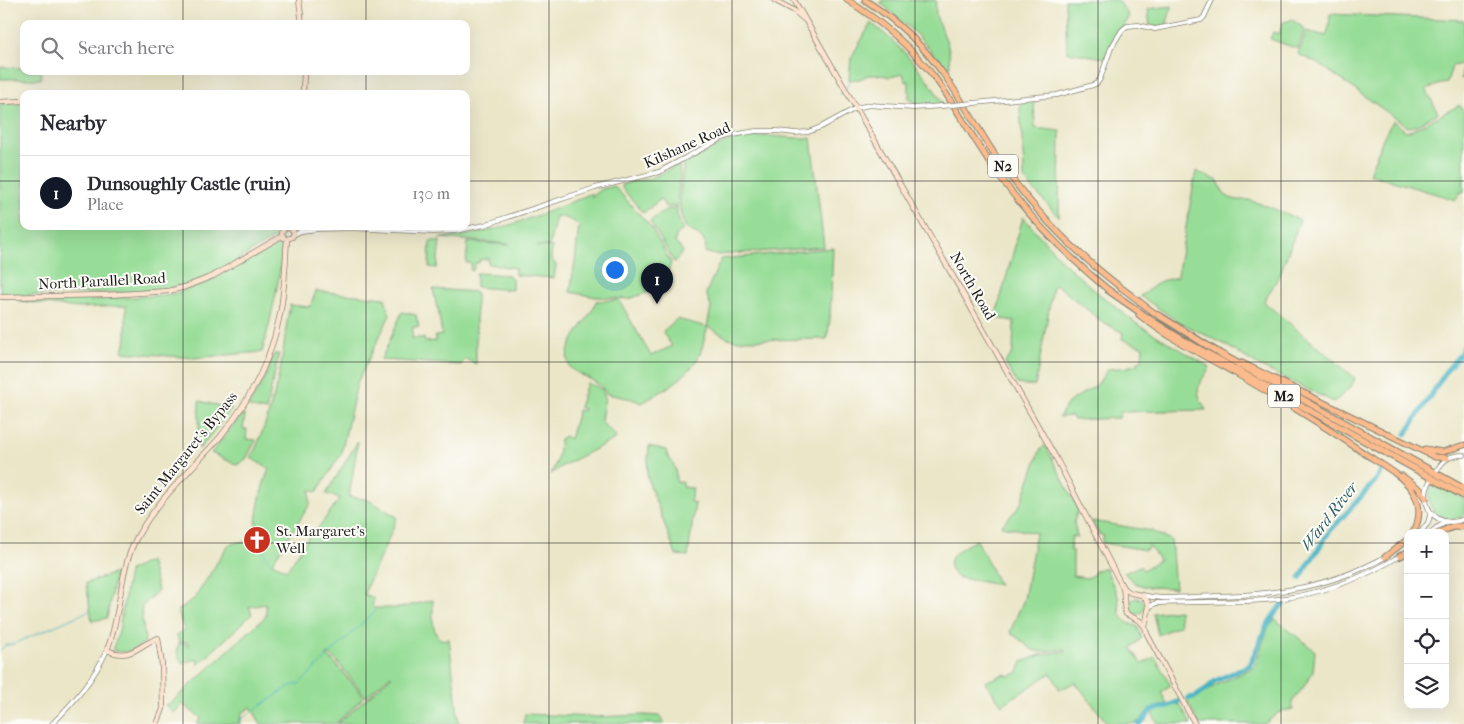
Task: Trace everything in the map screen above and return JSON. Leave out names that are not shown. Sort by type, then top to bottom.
[{"type":"highway","name":"N2","points":[[848,0],[877,20],[916,55],[950,99],[998,174],[1026,210],[1073,260],[1108,290]]},
{"type":"highway","name":"N2","points":[[865,0],[907,33],[934,61],[960,98],[1000,162],[1048,222],[1100,271],[1160,316]]},
{"type":"highway","points":[[1108,290],[1148,322],[1266,391],[1414,484],[1426,498]]},
{"type":"highway","name":"M2","points":[[1108,290],[1181,339],[1464,496]]},
{"type":"highway","points":[[1160,316],[1239,361],[1435,456],[1446,458]]},
{"type":"highway","name":"M2","points":[[1160,316],[1219,353],[1464,489]]},
{"type":"highway","points":[[1404,441],[1437,452],[1464,445]]},
{"type":"highway","points":[[1349,443],[1402,480],[1414,492],[1418,502],[1419,513],[1415,529]]},
{"type":"highway","points":[[1447,529],[1464,526]]},
{"type":"highway","points":[[1385,557],[1404,543]]},
{"type":"highway","points":[[1400,556],[1404,554]]},
{"type":"main road","points":[[299,0],[302,20]]},
{"type":"main road","points":[[775,0],[785,0]]},
{"type":"main road","points":[[775,0],[806,20]]},
{"type":"main road","name":"North Road","points":[[794,0],[1056,458],[1123,588],[1125,603]]},
{"type":"main road","points":[[303,90],[304,75]]},
{"type":"main road","points":[[0,102],[20,102]]},
{"type":"main road","points":[[283,230],[282,236],[288,239],[293,235],[291,230]]},
{"type":"main road","name":"North Parallel Road","points":[[0,297],[107,295],[168,291],[185,287],[213,276],[282,236]]},
{"type":"main road","name":"Saint Margaret's Bypass","points":[[107,650],[113,634],[128,561],[137,537],[160,504],[230,424],[245,402],[262,369],[279,319],[288,239]]},
{"type":"main road","points":[[1123,588],[1146,598],[1149,607],[1145,627]]},
{"type":"main road","points":[[1134,594],[1125,603],[1126,614],[1140,621],[1145,627],[1150,640],[1195,724]]},
{"type":"main road","points":[[1136,619],[1147,614]]},
{"type":"main road","points":[[107,650],[120,655],[131,653],[158,638],[162,665],[163,709],[157,724]]},
{"type":"street","name":"Kilshane Road","points":[[470,228],[595,188],[658,172],[722,138],[733,135],[768,130],[795,133],[808,132],[856,108],[868,105],[878,104],[914,108],[1074,92],[1093,85],[1100,79],[1111,48],[1122,30],[1127,26],[1138,25],[1155,29],[1201,20],[1212,0]]},
{"type":"street","name":"Kilshane Road","points":[[293,235],[301,231],[310,230]]},
{"type":"street","name":"Kilshane Road","points":[[392,230],[433,232],[460,230]]},
{"type":"street","points":[[1437,470],[1446,458],[1464,454]]},
{"type":"street","points":[[1423,529],[1428,523],[1430,512],[1426,492],[1431,479]]},
{"type":"street","points":[[1430,512],[1436,518],[1449,522]]},
{"type":"street","points":[[1436,529],[1449,522],[1464,519]]},
{"type":"street","points":[[1149,607],[1156,603],[1266,600],[1312,593],[1362,576],[1400,556]]},
{"type":"street","points":[[1142,595],[1152,598],[1235,596],[1286,591],[1334,580],[1385,557]]},
{"type":"street","name":"Saint Margaret's Bypass","points":[[52,724],[93,678],[107,650]]},
{"type":"green space","points":[[882,0],[936,0],[936,14],[948,46],[950,66],[946,69],[917,35],[881,3]]},
{"type":"green space","points":[[1065,0],[1118,0],[1129,16],[1105,58],[1067,52]]},
{"type":"green space","points":[[1172,6],[1166,26],[1150,28],[1148,9]]},
{"type":"green space","points":[[1330,14],[1464,20],[1464,78],[1461,79],[1463,64],[1452,66],[1447,83],[1426,89],[1438,113],[1415,126],[1408,127],[1319,64],[1298,54],[1307,31],[1326,36]]},
{"type":"green space","points":[[1291,19],[1305,29],[1298,49],[1270,39],[1273,32],[1279,34],[1283,22]]},
{"type":"green space","points":[[871,23],[892,40],[911,60],[943,104],[915,106],[913,100],[909,100],[909,81],[906,82],[903,74],[890,77],[868,75],[860,79],[849,80],[851,58]]},
{"type":"green space","points":[[0,67],[20,68],[20,75],[41,75],[41,79],[0,79]]},
{"type":"green space","points":[[1034,100],[1035,128],[1060,131],[1059,217],[1024,179],[1020,108],[1024,101]]},
{"type":"green space","points":[[20,103],[20,230],[280,230],[276,237],[222,269],[190,284],[156,290],[128,292],[0,296],[0,104]]},
{"type":"green space","points":[[1460,105],[1464,113],[1464,193],[1460,192],[1456,200],[1369,174],[1384,136],[1393,121],[1406,131],[1410,131]]},
{"type":"green space","points":[[771,136],[811,138],[824,247],[715,255],[705,252],[706,245],[704,241],[699,235],[686,227],[682,220],[680,196],[683,165],[726,142],[742,138]]},
{"type":"green space","points":[[679,165],[677,206],[665,207],[661,199],[643,213],[622,188],[622,184],[651,178]]},
{"type":"green space","points":[[1196,171],[1218,181],[1224,194],[1230,198],[1249,200],[1300,220],[1280,274],[1264,302],[1355,378],[1351,387],[1334,402],[1259,366],[1224,344],[1179,322],[1140,296],[1161,281],[1177,277]]},
{"type":"green space","points":[[614,186],[651,227],[671,262],[669,270],[654,283],[649,292],[629,299],[596,297],[570,292],[579,226],[569,219],[556,216],[549,246],[536,246],[552,247],[551,259],[556,265],[554,278],[515,275],[515,268],[488,264],[488,258],[479,260],[479,263],[475,263],[473,271],[470,270],[471,263],[466,263],[468,242],[510,244],[439,238],[473,234],[507,226],[550,211],[592,193],[592,198],[599,190]]},
{"type":"green space","points":[[677,208],[677,215],[683,230],[678,234],[675,242],[683,251],[675,262],[650,221],[666,210]]},
{"type":"green space","points":[[1023,217],[1063,262],[1093,289],[1137,324],[1210,367],[1200,383],[1198,392],[1206,410],[1120,412],[1119,418],[1074,420],[1072,416],[1059,417],[1068,403],[1097,385],[1108,369],[1137,365],[1137,362],[1142,360],[1143,347],[1122,339],[1123,333],[1100,320],[1057,285],[1053,287],[1035,386],[1017,384],[1005,363],[1013,351],[1014,321],[995,318]]},
{"type":"green space","points":[[280,241],[284,244],[280,271],[262,352],[193,358],[123,352],[126,338],[126,306],[78,308],[20,301],[173,294],[206,283]]},
{"type":"green space","points":[[430,241],[440,241],[437,268],[429,267]]},
{"type":"green space","points":[[833,248],[830,319],[827,339],[735,340],[708,327],[700,354],[687,372],[673,384],[642,403],[607,394],[596,383],[571,369],[568,353],[571,344],[596,301],[619,300],[651,356],[672,346],[663,331],[677,319],[707,327],[711,307],[706,293],[721,259]]},
{"type":"green space","points":[[476,273],[509,275],[512,279],[512,290],[476,287]]},
{"type":"green space","points":[[433,289],[476,292],[476,364],[465,359],[461,365],[381,360],[402,312],[416,315],[419,327],[413,327],[412,338],[424,338],[425,342],[436,341],[435,336],[442,335]]},
{"type":"green space","points":[[316,291],[385,298],[390,315],[357,383],[341,454],[317,492],[310,490],[310,504],[272,563],[287,570],[314,529],[316,531],[340,498],[326,494],[358,441],[349,497],[365,499],[397,517],[364,594],[374,599],[372,606],[374,608],[399,608],[433,600],[433,621],[436,633],[441,639],[449,639],[459,724],[337,724],[392,676],[365,697],[335,659],[328,654],[327,656],[361,693],[362,697],[335,724],[261,724],[251,707],[242,713],[239,724],[197,724],[201,718],[182,704],[174,713],[165,705],[172,702],[266,616],[266,604],[249,607],[252,614],[198,665],[197,659],[182,663],[179,658],[177,651],[179,643],[188,645],[189,643],[178,641],[177,635],[184,630],[178,611],[195,598],[228,545],[256,541],[259,504],[269,469],[251,458],[266,422],[277,384],[290,305],[310,307]]},
{"type":"green space","points":[[274,354],[279,354],[266,411],[248,407],[266,376]]},
{"type":"green space","points":[[587,383],[602,389],[605,397],[601,420],[616,436],[615,439],[562,466],[551,474],[555,466],[560,439],[565,436],[570,439],[578,410],[583,411],[584,409],[579,407]]},
{"type":"green space","points":[[199,401],[232,409],[199,449]]},
{"type":"green space","points":[[242,415],[245,416],[243,429],[247,429],[246,439],[256,440],[246,459],[237,465],[211,453]]},
{"type":"green space","points":[[1045,445],[1078,509],[1074,522],[1077,537],[1072,536],[1070,550],[1073,551],[1073,576],[1087,578],[1094,574],[1095,571],[1105,567],[1118,596],[1120,615],[1128,623],[1137,626],[1142,638],[1131,648],[1142,664],[1155,657],[1171,686],[1161,692],[1167,704],[1153,708],[1134,724],[1108,724],[1075,682],[1060,690],[1051,673],[1002,705],[985,682],[1004,674],[1010,676],[1018,672],[1022,662],[1040,655],[1066,651],[1065,649],[1042,652],[1033,650],[1010,632],[1024,599],[1036,533],[1001,526],[1022,501],[1040,450]]},
{"type":"green space","points":[[649,446],[666,450],[675,467],[676,482],[683,482],[683,487],[693,488],[690,502],[695,503],[688,556],[676,555],[649,483],[647,473]]},
{"type":"green space","points":[[1433,482],[1464,499],[1464,516],[1447,519],[1440,517],[1435,512],[1429,499]]},
{"type":"green space","points":[[1092,521],[1152,531],[1171,540],[1175,588],[1146,587],[1135,583],[1124,573],[1140,566],[1143,570],[1159,560],[1149,545],[1146,550],[1103,543],[1104,536],[1099,534]]},
{"type":"green space","points":[[977,540],[999,585],[956,577],[951,570],[950,562],[955,554]]},
{"type":"green space","points":[[150,561],[158,590],[141,608],[145,642],[131,651],[114,651],[113,648],[119,631],[129,571]]},
{"type":"green space","points":[[115,573],[107,618],[92,621],[86,583]]},
{"type":"green space","points":[[1134,598],[1140,598],[1145,603],[1143,612],[1134,614],[1129,609],[1129,603]]},
{"type":"green space","points":[[1179,610],[1180,625],[1158,635],[1153,613]]},
{"type":"green space","points":[[1275,619],[1315,651],[1313,672],[1292,701],[1293,710],[1275,715],[1265,724],[1199,724],[1187,701],[1254,667],[1269,626]]},
{"type":"green space","points":[[1180,704],[1191,724],[1158,724],[1151,711],[1157,708]]},
{"type":"green space","points":[[525,714],[594,717],[660,716],[664,724],[523,724]]},
{"type":"waterway","points":[[846,88],[849,82]]},
{"type":"waterway","points":[[840,95],[843,91]]},
{"type":"waterway","name":"Ward River","points":[[1406,434],[1464,346]]},
{"type":"waterway","name":"Ward River","points":[[1300,578],[1329,532],[1377,479],[1381,471]]},
{"type":"waterway","points":[[257,540],[270,562]]},
{"type":"waterway","name":"Ward River","points":[[1188,698],[1195,697],[1215,681],[1250,665],[1266,627],[1284,603]]},
{"type":"waterway","points":[[16,643],[89,611]]},
{"type":"waterway","points":[[241,724],[241,719],[290,686],[299,684],[375,611]]},
{"type":"waterway","points":[[0,650],[6,645],[14,644]]},
{"type":"waterway","name":"Ward River","points":[[1139,724],[1151,710],[1166,707],[1179,701]]},
{"type":"place","name":"Dunsoughly Castle (ruin)","points":[[657,304]]},
{"type":"place","name":"St. Margaret's Well","points":[[257,540]]}]
